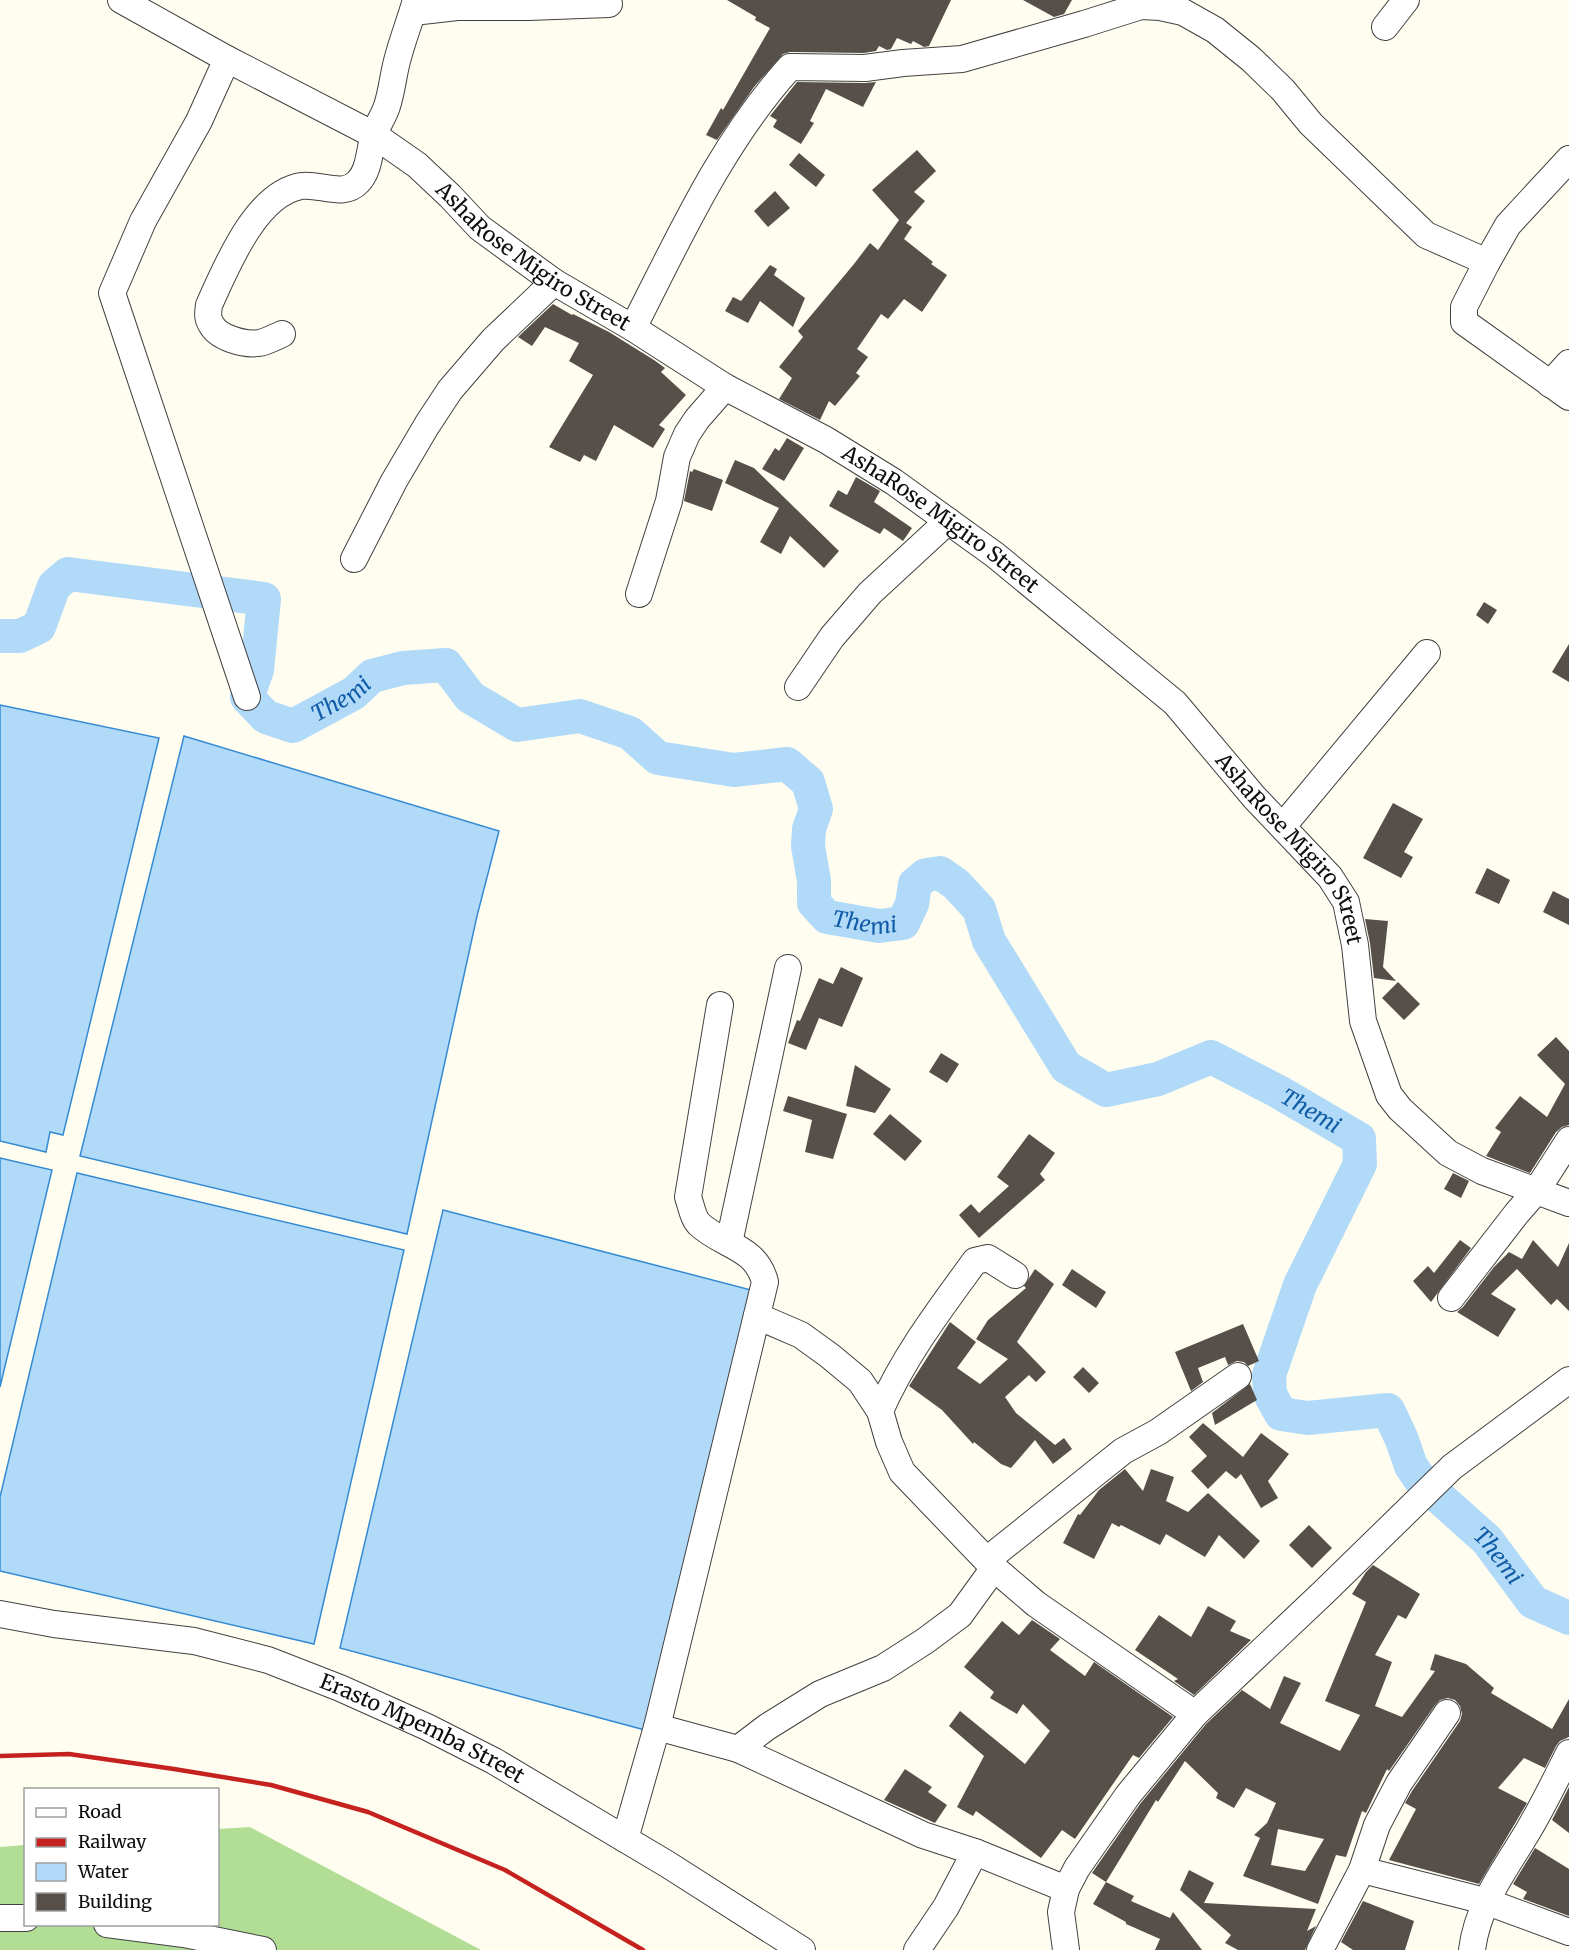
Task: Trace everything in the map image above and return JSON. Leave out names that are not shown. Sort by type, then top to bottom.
[{"type":"street","name":"AshaRose Migiro Street","points":[[121,0],[227,59],[374,135],[417,165],[480,228],[554,282],[633,328],[725,387],[826,440],[894,482],[995,555],[1175,703],[1254,797],[1330,878],[1346,902],[1355,945],[1364,1021],[1389,1095],[1400,1109],[1448,1153],[1482,1171],[1569,1203]]},
{"type":"street","points":[[1385,27],[1406,0]]},
{"type":"street","points":[[633,328],[722,160],[754,112],[790,67],[866,68],[962,59],[1150,3],[1183,12],[1215,30],[1251,59],[1283,90],[1311,124],[1426,235],[1486,262]]},
{"type":"street","points":[[282,334],[260,343],[244,343],[225,336],[212,327],[208,316],[209,305],[244,233],[263,210],[283,194],[302,186],[341,190],[350,188],[359,182],[368,162],[374,135],[387,107],[397,60],[414,6],[528,7],[609,4]]},
{"type":"street","points":[[227,59],[199,121],[143,221],[112,292],[248,697]]},
{"type":"street","points":[[1569,159],[1508,225],[1486,262],[1464,307],[1464,322],[1560,390],[1569,363]]},
{"type":"street","points":[[354,559],[394,481],[450,390],[493,340],[554,282]]},
{"type":"street","points":[[639,594],[669,501],[677,457],[687,434],[697,419],[725,387]]},
{"type":"street","points":[[798,687],[832,637],[870,593],[948,521]]},
{"type":"street","points":[[1283,826],[1427,653]]},
{"type":"street","points":[[729,1243],[788,968]]},
{"type":"street","points":[[625,1839],[657,1727],[765,1282],[758,1263],[745,1252],[697,1223],[688,1197],[720,1005]]},
{"type":"street","points":[[1451,1298],[1537,1190],[1569,1140]]},
{"type":"street","points":[[880,1411],[921,1336],[975,1261],[988,1258],[1015,1275]]},
{"type":"street","points":[[757,1316],[801,1335],[860,1381],[880,1411],[889,1442],[902,1472],[991,1564],[1036,1604],[1195,1714]]},
{"type":"street","points":[[738,1749],[767,1727],[820,1694],[883,1668],[960,1615],[991,1564],[1123,1450],[1158,1432],[1238,1376]]},
{"type":"street","points":[[1066,1950],[1061,1912],[1066,1889],[1077,1868],[1109,1821],[1195,1714],[1452,1467],[1569,1380]]},
{"type":"street","name":"Erasto Mpemba Street","points":[[0,1614],[54,1624],[194,1641],[268,1660],[380,1706],[494,1761],[625,1839],[802,1950]]},
{"type":"street","points":[[1320,1950],[1362,1870],[1377,1825],[1398,1783],[1448,1713]]},
{"type":"street","points":[[657,1727],[738,1749],[923,1835],[975,1852],[1066,1889]]},
{"type":"street","points":[[1472,1950],[1485,1901],[1530,1828],[1569,1753]]},
{"type":"street","points":[[916,1950],[946,1907],[975,1852]]},
{"type":"street","points":[[1362,1870],[1485,1901],[1569,1932]]},
{"type":"street","points":[[0,1918],[24,1918]]},
{"type":"street","points":[[122,1926],[184,1934],[263,1950]]},
{"type":"green space","points":[[250,1827],[481,1950],[0,1950],[0,1847],[24,1845],[24,1926],[219,1926],[219,1829]]},
{"type":"water","points":[[0,705],[159,738],[63,1135],[50,1132],[46,1152],[0,1141]]},
{"type":"water","points":[[184,736],[499,831],[477,916],[407,1234],[80,1156]]},
{"type":"water","points":[[0,1158],[52,1170],[0,1387]]},
{"type":"water","points":[[77,1173],[404,1250],[314,1644],[0,1571],[0,1497]]},
{"type":"water","points":[[443,1210],[751,1290],[645,1730],[340,1648]]},
{"type":"building","points":[[727,0],[951,0],[929,46],[924,47],[913,41],[911,44],[897,38],[891,49],[887,50],[879,46],[876,51],[864,53],[790,52],[783,54],[754,87],[717,140],[706,135],[770,28]]},
{"type":"building","points":[[1023,0],[1072,0],[1064,14],[1054,17]]},
{"type":"building","points":[[797,82],[876,82],[863,107],[826,89],[810,121],[814,123],[801,144],[773,127],[777,120],[770,116]]},
{"type":"building","points":[[917,150],[936,171],[914,192],[925,201],[906,223],[912,227],[904,239],[933,262],[931,264],[947,275],[922,312],[904,299],[888,319],[881,314],[857,349],[868,357],[856,373],[860,376],[835,406],[829,401],[820,420],[779,399],[792,378],[779,367],[803,337],[798,331],[870,243],[878,250],[899,220],[872,190]]},
{"type":"building","points":[[799,153],[825,175],[816,187],[789,165]]},
{"type":"building","points":[[775,191],[790,208],[768,227],[754,211]]},
{"type":"building","points":[[770,265],[777,269],[774,275],[805,298],[793,327],[760,301],[748,323],[725,311],[733,297],[741,301]]},
{"type":"building","points":[[553,304],[609,332],[654,360],[665,368],[661,372],[686,395],[659,425],[665,429],[653,448],[614,425],[596,461],[584,455],[580,462],[549,447],[593,375],[569,361],[579,343],[545,327],[532,346],[518,337]]},
{"type":"building","points":[[787,438],[804,448],[784,481],[762,469],[775,448],[779,451]]},
{"type":"building","points":[[735,460],[754,468],[839,551],[824,568],[790,536],[781,554],[760,542],[779,508],[725,483]]},
{"type":"building","points":[[694,469],[723,480],[712,511],[684,501],[690,471]]},
{"type":"building","points":[[856,477],[880,491],[874,502],[912,528],[903,541],[884,528],[880,534],[829,506],[838,490],[847,495]]},
{"type":"building","points":[[1484,602],[1497,610],[1488,624],[1476,615]]},
{"type":"building","points":[[1569,644],[1569,682],[1552,672]]},
{"type":"building","points":[[1393,803],[1423,819],[1404,852],[1413,857],[1401,878],[1363,858]]},
{"type":"building","points":[[1487,868],[1510,880],[1499,904],[1475,893]]},
{"type":"building","points":[[1553,891],[1569,899],[1569,925],[1543,912]]},
{"type":"building","points":[[1365,919],[1388,921],[1383,967],[1396,981],[1374,978]]},
{"type":"building","points":[[841,967],[863,978],[842,1027],[819,1018],[806,1050],[788,1043],[819,978],[833,984]]},
{"type":"building","points":[[1398,982],[1420,1004],[1404,1020],[1382,998]]},
{"type":"building","points":[[1556,1037],[1569,1051],[1569,1125],[1556,1132],[1530,1173],[1486,1156],[1501,1132],[1495,1128],[1520,1096],[1547,1117],[1565,1084],[1537,1055]]},
{"type":"building","points":[[941,1053],[959,1064],[947,1083],[929,1072]]},
{"type":"building","points":[[855,1065],[891,1089],[875,1113],[846,1106]]},
{"type":"building","points":[[788,1096],[847,1114],[833,1159],[805,1152],[812,1120],[783,1111]]},
{"type":"building","points":[[890,1114],[922,1141],[905,1161],[873,1134]]},
{"type":"building","points":[[1029,1134],[1055,1153],[1040,1174],[1045,1180],[979,1238],[959,1215],[971,1204],[979,1213],[1009,1186],[997,1177]]},
{"type":"building","points":[[1453,1173],[1469,1181],[1461,1198],[1444,1189]]},
{"type":"building","points":[[1460,1240],[1471,1248],[1431,1302],[1413,1281],[1428,1266],[1434,1273]]},
{"type":"building","points":[[1533,1240],[1558,1267],[1569,1243],[1569,1311],[1557,1299],[1551,1305],[1517,1269],[1491,1294],[1516,1309],[1498,1337],[1457,1312],[1509,1252],[1522,1259]]},
{"type":"building","points":[[1035,1269],[1054,1284],[1017,1342],[1046,1372],[1036,1382],[1029,1375],[1005,1397],[1016,1413],[1055,1445],[1064,1438],[1072,1449],[1053,1464],[1035,1440],[1011,1468],[1001,1464],[974,1442],[973,1444],[942,1410],[909,1386],[950,1322],[976,1342],[957,1368],[980,1384],[1008,1359],[976,1339],[988,1320],[1026,1288],[1024,1286]]},
{"type":"building","points":[[1072,1269],[1106,1292],[1096,1308],[1062,1285]]},
{"type":"building","points":[[1243,1324],[1259,1361],[1248,1366],[1244,1362],[1237,1361],[1228,1365],[1225,1357],[1198,1368],[1203,1382],[1191,1391],[1175,1352]]},
{"type":"building","points":[[1083,1367],[1099,1383],[1089,1393],[1073,1377]]},
{"type":"building","points":[[1250,1384],[1257,1400],[1215,1425],[1212,1413]]},
{"type":"building","points":[[1203,1423],[1243,1457],[1261,1433],[1289,1454],[1268,1481],[1278,1498],[1261,1508],[1241,1474],[1236,1479],[1226,1471],[1208,1489],[1191,1471],[1207,1456],[1189,1437]]},
{"type":"building","points":[[1125,1469],[1143,1491],[1151,1469],[1174,1477],[1166,1501],[1188,1512],[1208,1493],[1260,1541],[1244,1559],[1219,1535],[1205,1557],[1166,1534],[1160,1545],[1121,1525],[1119,1527],[1112,1523],[1094,1559],[1063,1543],[1078,1514],[1080,1515],[1099,1490]]},
{"type":"building","points":[[1309,1525],[1332,1548],[1312,1568],[1289,1545]]},
{"type":"building","points":[[1373,1565],[1420,1594],[1406,1619],[1398,1615],[1375,1655],[1392,1662],[1375,1706],[1402,1717],[1435,1671],[1430,1670],[1435,1654],[1466,1664],[1494,1688],[1491,1693],[1552,1729],[1569,1699],[1569,1737],[1560,1741],[1556,1746],[1545,1768],[1524,1758],[1498,1788],[1527,1803],[1479,1884],[1389,1860],[1416,1809],[1405,1803],[1460,1721],[1462,1714],[1460,1706],[1455,1700],[1448,1698],[1440,1700],[1435,1705],[1389,1771],[1387,1769],[1366,1813],[1362,1811],[1346,1857],[1336,1855],[1318,1904],[1243,1876],[1260,1838],[1254,1835],[1267,1823],[1276,1803],[1246,1788],[1234,1808],[1216,1798],[1218,1793],[1185,1761],[1158,1802],[1156,1800],[1106,1882],[1092,1873],[1140,1804],[1206,1724],[1242,1690],[1270,1709],[1284,1676],[1301,1683],[1280,1723],[1340,1751],[1360,1715],[1325,1701],[1366,1602],[1352,1594]],"holes":[[[1278,1829],[1324,1839],[1305,1871],[1271,1865]]]},
{"type":"building","points":[[1208,1606],[1236,1621],[1230,1631],[1251,1640],[1194,1695],[1174,1681],[1178,1679],[1135,1650],[1159,1615],[1191,1637]]},
{"type":"building","points":[[1032,1620],[1060,1639],[1050,1650],[1085,1676],[1094,1662],[1173,1717],[1139,1758],[1133,1755],[1075,1839],[1062,1830],[1041,1858],[976,1811],[973,1816],[957,1807],[984,1756],[949,1726],[960,1711],[1025,1764],[1050,1731],[1023,1704],[1017,1714],[990,1698],[994,1692],[964,1667],[1002,1621],[1019,1635]]},
{"type":"building","points":[[905,1769],[932,1787],[928,1792],[947,1805],[935,1823],[884,1800]]},
{"type":"building","points":[[1569,1787],[1569,1833],[1552,1820]]},
{"type":"building","points":[[1535,1848],[1569,1869],[1569,1916],[1523,1899],[1527,1892],[1513,1884]]},
{"type":"building","points":[[1189,1870],[1214,1883],[1204,1903],[1316,1909],[1307,1931],[1316,1926],[1305,1950],[1238,1950],[1225,1943],[1231,1935],[1180,1890]]},
{"type":"building","points":[[1106,1882],[1134,1896],[1131,1901],[1170,1918],[1173,1912],[1202,1950],[1155,1950],[1160,1939],[1126,1924],[1093,1904]]},
{"type":"building","points":[[1363,1901],[1414,1921],[1405,1950],[1353,1950],[1341,1942]]},
{"type":"waterway","name":"Themi","points":[[0,636],[20,636],[39,627],[54,586],[68,574],[264,599],[257,670],[247,697],[266,717],[293,726],[354,693],[372,676],[403,668],[446,665],[470,697],[517,725],[580,716],[630,733],[658,758],[734,770],[787,764],[808,782],[816,809],[809,829],[808,846],[814,881],[814,903],[827,917],[879,926],[903,923],[912,904],[915,884],[926,875],[940,873],[956,884],[979,909],[989,941],[1066,1067],[1106,1090],[1158,1079],[1211,1057],[1279,1092],[1359,1139],[1360,1164],[1300,1285],[1269,1375],[1270,1394],[1281,1414],[1308,1418],[1388,1410],[1411,1466],[1422,1482],[1487,1540],[1533,1602],[1569,1618]]},
{"type":"railway","points":[[0,1756],[69,1754],[174,1769],[271,1785],[368,1812],[505,1870],[643,1950]]}]
